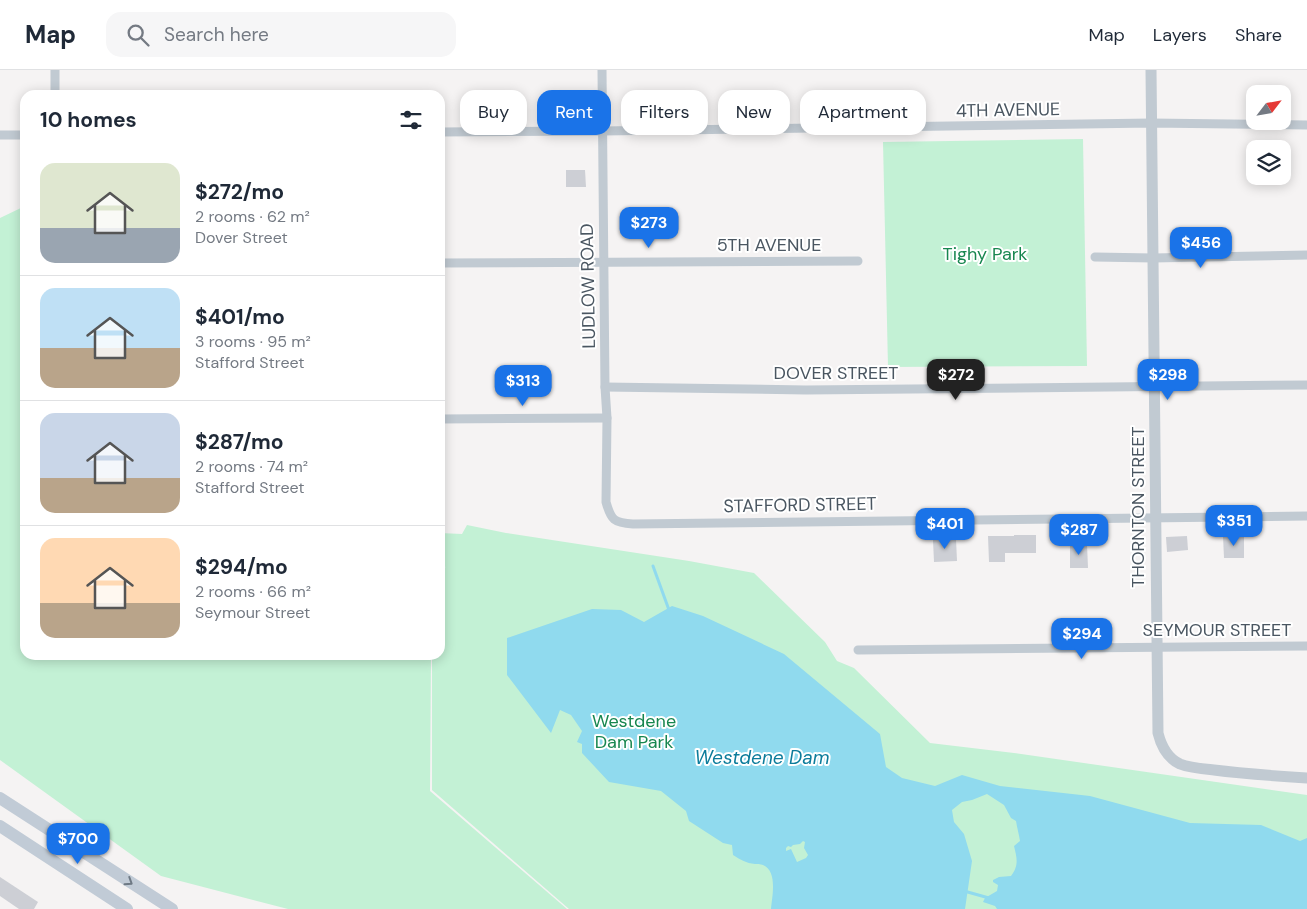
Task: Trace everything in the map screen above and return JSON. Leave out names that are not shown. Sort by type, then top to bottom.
[{"type":"main road","points":[[0,798],[172,909]]},
{"type":"main road","points":[[0,826],[127,909]]},
{"type":"street","points":[[55,70],[56,90]]},
{"type":"street","name":"LUDLOW ROAD","points":[[602,70],[602,90]]},
{"type":"street","name":"THORNTON STREET","points":[[1151,70],[1158,733],[1164,749],[1170,757],[1179,763],[1222,771],[1307,778]]},
{"type":"street","name":"4TH AVENUE","points":[[611,131],[1151,123],[1307,125]]},
{"type":"street","name":"4TH AVENUE","points":[[445,132],[537,131]]},
{"type":"street","points":[[0,136],[20,135]]},
{"type":"street","name":"LUDLOW ROAD","points":[[602,135],[607,418],[606,502]]},
{"type":"street","points":[[1095,257],[1153,258],[1307,255]]},
{"type":"street","name":"5TH AVENUE","points":[[445,263],[858,261]]},
{"type":"street","name":"DOVER STREET","points":[[605,387],[816,390],[1307,385]]},
{"type":"street","points":[[445,420],[607,418]]},
{"type":"street","name":"STAFFORD STREET","points":[[606,502],[609,514],[614,520],[627,524],[1307,516]]},
{"type":"street","name":"SEYMOUR STREET","points":[[858,650],[1307,646]]},
{"type":"green space","name":"Tighy Park","points":[[1083,139],[1087,366],[888,367],[883,142]]},
{"type":"green space","points":[[20,208],[20,660],[431,660],[430,791],[567,909],[288,909],[161,876],[0,760],[0,218]]},
{"type":"green space","name":"Westdene Dam Park","points":[[467,525],[754,573],[825,642],[837,661],[854,668],[930,743],[1014,753],[1307,795],[1307,909],[569,909],[432,790],[432,660],[445,660],[445,533],[462,534]]},
{"type":"water","name":"Westdene Dam","points":[[672,606],[703,616],[784,654],[880,734],[886,767],[902,778],[935,786],[962,775],[1000,786],[1090,796],[1190,823],[1261,825],[1300,841],[1307,838],[1307,909],[997,909],[995,906],[983,902],[985,898],[997,891],[998,885],[993,880],[999,877],[1011,876],[1014,872],[1017,862],[1014,846],[1020,841],[1016,821],[1011,818],[1004,805],[987,794],[962,802],[952,810],[954,822],[964,834],[972,861],[965,909],[771,909],[773,885],[768,868],[746,862],[733,855],[732,845],[723,843],[689,821],[686,811],[661,791],[609,782],[582,753],[582,744],[577,742],[582,731],[571,715],[560,710],[551,733],[507,675],[507,638],[592,609],[621,610],[644,622]],"holes":[[[803,841],[805,842],[804,848],[808,855],[797,862],[791,849],[786,851],[786,848],[800,844]]]},
{"type":"building","points":[[566,170],[585,170],[586,187],[566,187]]},
{"type":"building","points":[[1036,535],[1036,553],[1005,553],[1005,562],[989,562],[988,536]]},
{"type":"building","points":[[1187,536],[1188,550],[1167,552],[1166,537]]},
{"type":"building","points":[[1223,536],[1244,536],[1244,558],[1224,558]]},
{"type":"building","points":[[956,539],[957,561],[934,562],[933,540]]},
{"type":"building","points":[[1070,544],[1087,544],[1088,568],[1070,568]]},
{"type":"building","points":[[0,877],[38,902],[34,909],[19,909],[0,896]]},
{"type":"waterway","points":[[653,566],[669,610]]},
{"type":"waterway","points":[[964,891],[989,898]]}]
